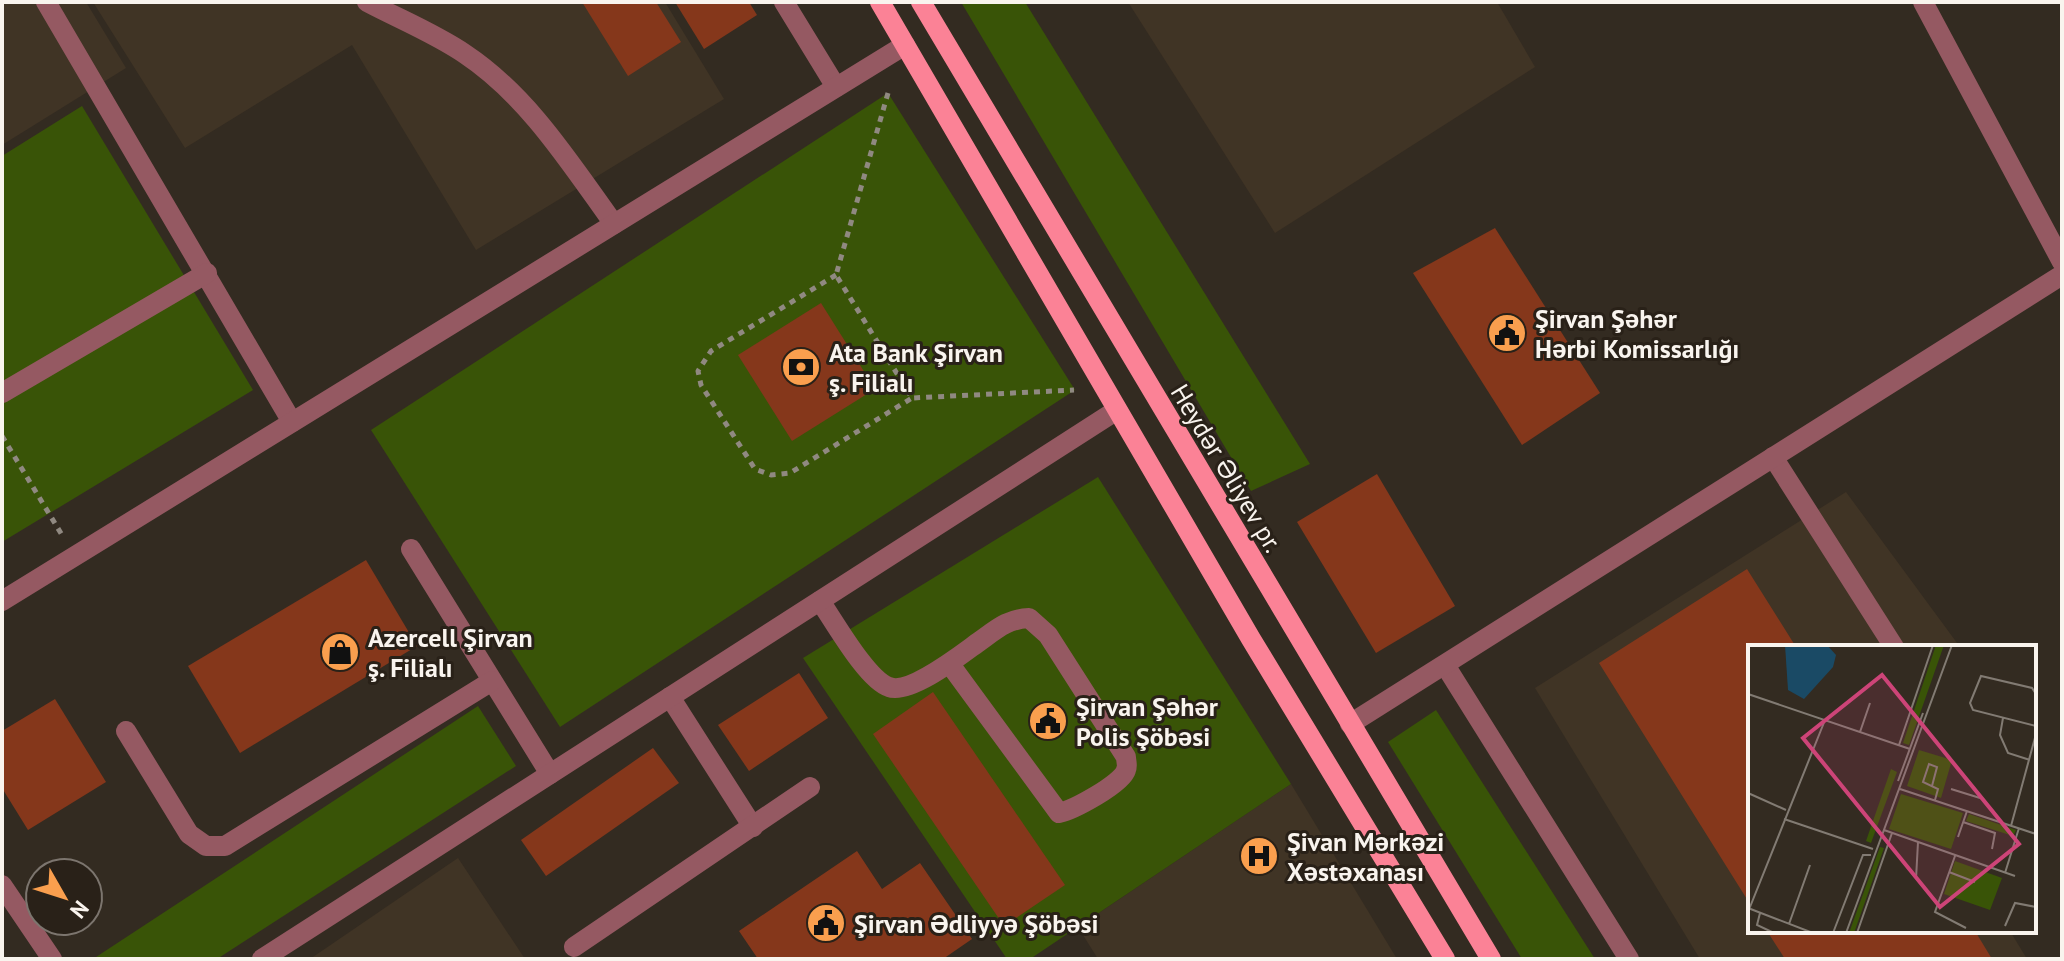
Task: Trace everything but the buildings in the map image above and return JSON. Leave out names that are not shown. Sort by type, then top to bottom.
[{"type":"main road","points":[[880,2],[1117,410],[1445,959]]},
{"type":"main road","name":"Heydər Əliyev pr.","points":[[921,2],[1491,959]]},
{"type":"street","points":[[46,2],[292,422]]},
{"type":"street","points":[[367,2],[464,53],[496,79],[541,123],[614,224]]},
{"type":"street","points":[[784,2],[836,87]]},
{"type":"street","points":[[1923,2],[2062,262]]},
{"type":"street","points":[[2,601],[905,45]]},
{"type":"street","points":[[2,393],[207,273]]},
{"type":"street","points":[[1350,724],[2062,275]]},
{"type":"street","points":[[262,959],[1117,410]]},
{"type":"street","points":[[1773,457],[1893,645]]},
{"type":"street","points":[[411,549],[550,774]]},
{"type":"street","points":[[820,601],[873,676],[889,688],[906,687],[949,663],[1011,619],[1029,618],[1048,635],[1126,757],[1127,770],[1120,779],[1072,811],[1059,813],[1051,807],[949,663]]},
{"type":"street","points":[[1445,665],[1629,959]]},
{"type":"street","points":[[126,731],[189,834],[206,846],[225,846],[492,681]]},
{"type":"street","points":[[670,697],[753,827]]},
{"type":"street","points":[[574,947],[810,787]]},
{"type":"street","points":[[2,885],[52,959]]},
{"type":"path","points":[[888,93],[836,275],[711,351],[698,371],[701,385],[755,469],[771,475],[790,473],[912,398],[1075,390]]},
{"type":"path","points":[[836,275],[912,398]]},
{"type":"path","points":[[2,436],[75,556]]},
{"type":"shaded area","points":[[2,2],[86,2],[126,68],[2,145]]},
{"type":"shaded area","points":[[93,2],[665,2],[724,99],[476,250],[352,45],[185,148]]},
{"type":"shaded area","points":[[1128,2],[1497,2],[1535,67],[1275,233]]},
{"type":"shaded area","points":[[1846,492],[1959,645],[1748,645],[1748,933],[2011,933],[2027,959],[1700,959],[1535,688]]},
{"type":"shaded area","name":"Şivan Mərkəzi Xəstəxanası","points":[[1291,784],[1397,959],[1098,959],[1078,927]]},
{"type":"shaded area","points":[[458,858],[525,959],[310,959]]},
{"type":"green space","points":[[961,2],[1025,2],[1310,464],[1251,491]]},
{"type":"green space","points":[[888,93],[1075,390],[560,727],[371,430]]},
{"type":"green space","points":[[82,106],[253,390],[2,542],[2,156]]},
{"type":"green space","name":"Şirvan Şəhər Polis Şöbəsi","points":[[1098,477],[1291,784],[1030,959],[1007,959],[803,658]]},
{"type":"green space","points":[[478,706],[516,766],[217,959],[93,959]]},
{"type":"green space","points":[[1436,710],[1595,959],[1522,959],[1388,742]]},
{"type":"place","name":"Şirvan Şəhər Hərbi Komissarlığı","points":[[1507,333]]},
{"type":"place","name":"Ata Bank Şirvan ş. Filialı","points":[[801,367]]},
{"type":"place","name":"Azercell Şirvan ş. Filialı","points":[[340,652]]},
{"type":"place","name":"Şirvan Şəhər Polis Şöbəsi","points":[[1048,721]]},
{"type":"place","name":"Şivan Mərkəzi Xəstəxanası","points":[[1259,856]]},
{"type":"place","name":"Şirvan Ədliyyə Şöbəsi","points":[[826,923]]}]
